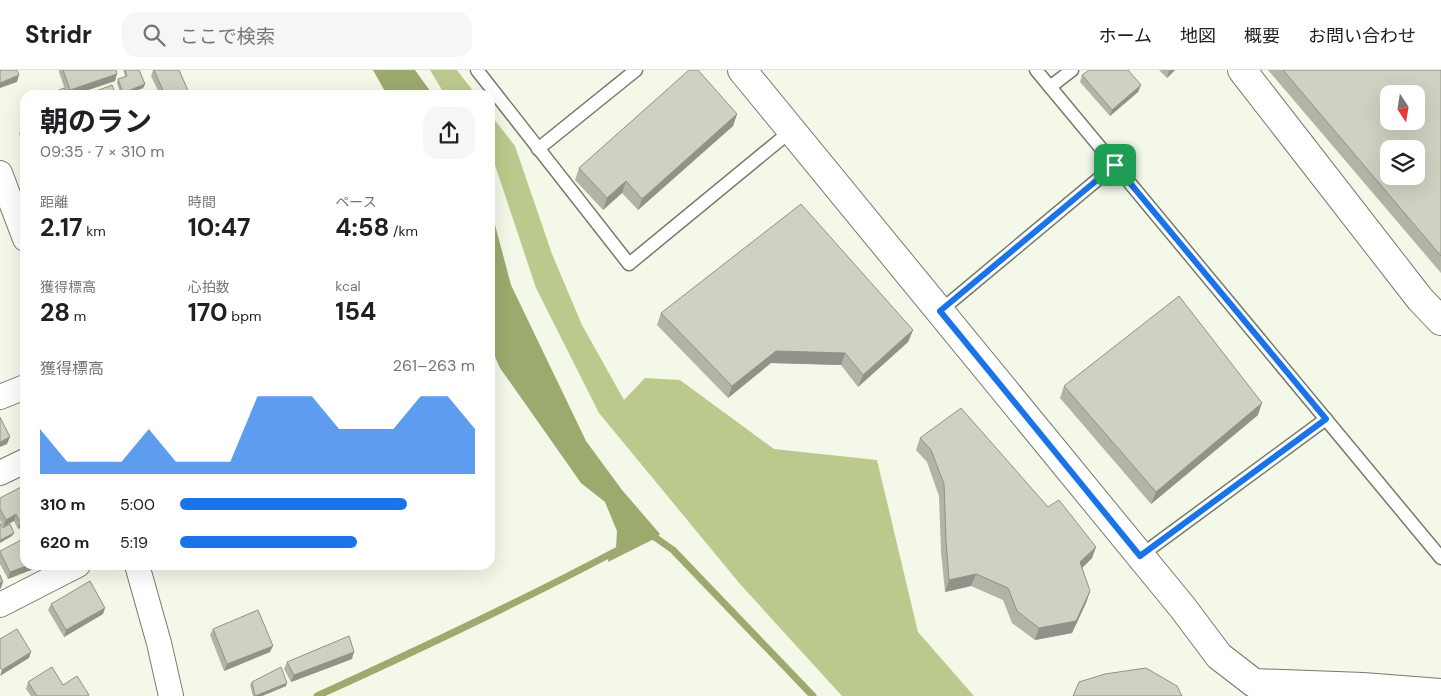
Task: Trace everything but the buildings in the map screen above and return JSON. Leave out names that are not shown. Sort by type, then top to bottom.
[{"type":"street","points":[[742,70],[1220,656],[1254,689],[1363,686],[1438,694]]},
{"type":"street","points":[[1242,70],[1420,299],[1441,321]]},
{"type":"street","points":[[0,172],[20,226]]},
{"type":"street","points":[[0,397],[20,389]]},
{"type":"street","points":[[0,473],[20,463]]},
{"type":"street","points":[[0,605],[68,570]]},
{"type":"street","points":[[138,570],[159,643],[171,696]]},
{"type":"lane","points":[[477,70],[492,90]]},
{"type":"lane","points":[[538,149],[636,70]]},
{"type":"lane","points":[[1036,70],[1441,558]]},
{"type":"lane","points":[[1050,87],[1072,70]]},
{"type":"lane","points":[[495,93],[629,264],[792,130]]},
{"type":"lane","points":[[940,311],[1115,165]]},
{"type":"lane","points":[[1140,556],[1326,419]]},
{"type":"shaded area","points":[[373,70],[415,70],[429,90],[384,90]]},
{"type":"shaded area","points":[[430,70],[457,70],[472,90],[442,90]]},
{"type":"shaded area","points":[[495,120],[515,146],[552,254],[582,325],[624,400],[645,378],[680,380],[774,449],[877,460],[918,632],[974,696],[842,696],[740,584],[599,413],[536,288],[495,165]]},
{"type":"shaded area","points":[[495,225],[511,285],[586,441],[622,490],[660,534],[654,539],[608,562],[609,551],[616,548],[617,531],[605,502],[581,483],[500,368],[495,356]]},
{"type":"waterway","points":[[649,533],[673,550],[813,696]]},
{"type":"waterway","points":[[317,696],[468,626],[616,551]]},
{"type":"route","points":[[1115,165],[1326,419],[1140,556],[940,311],[1115,165]]}]
